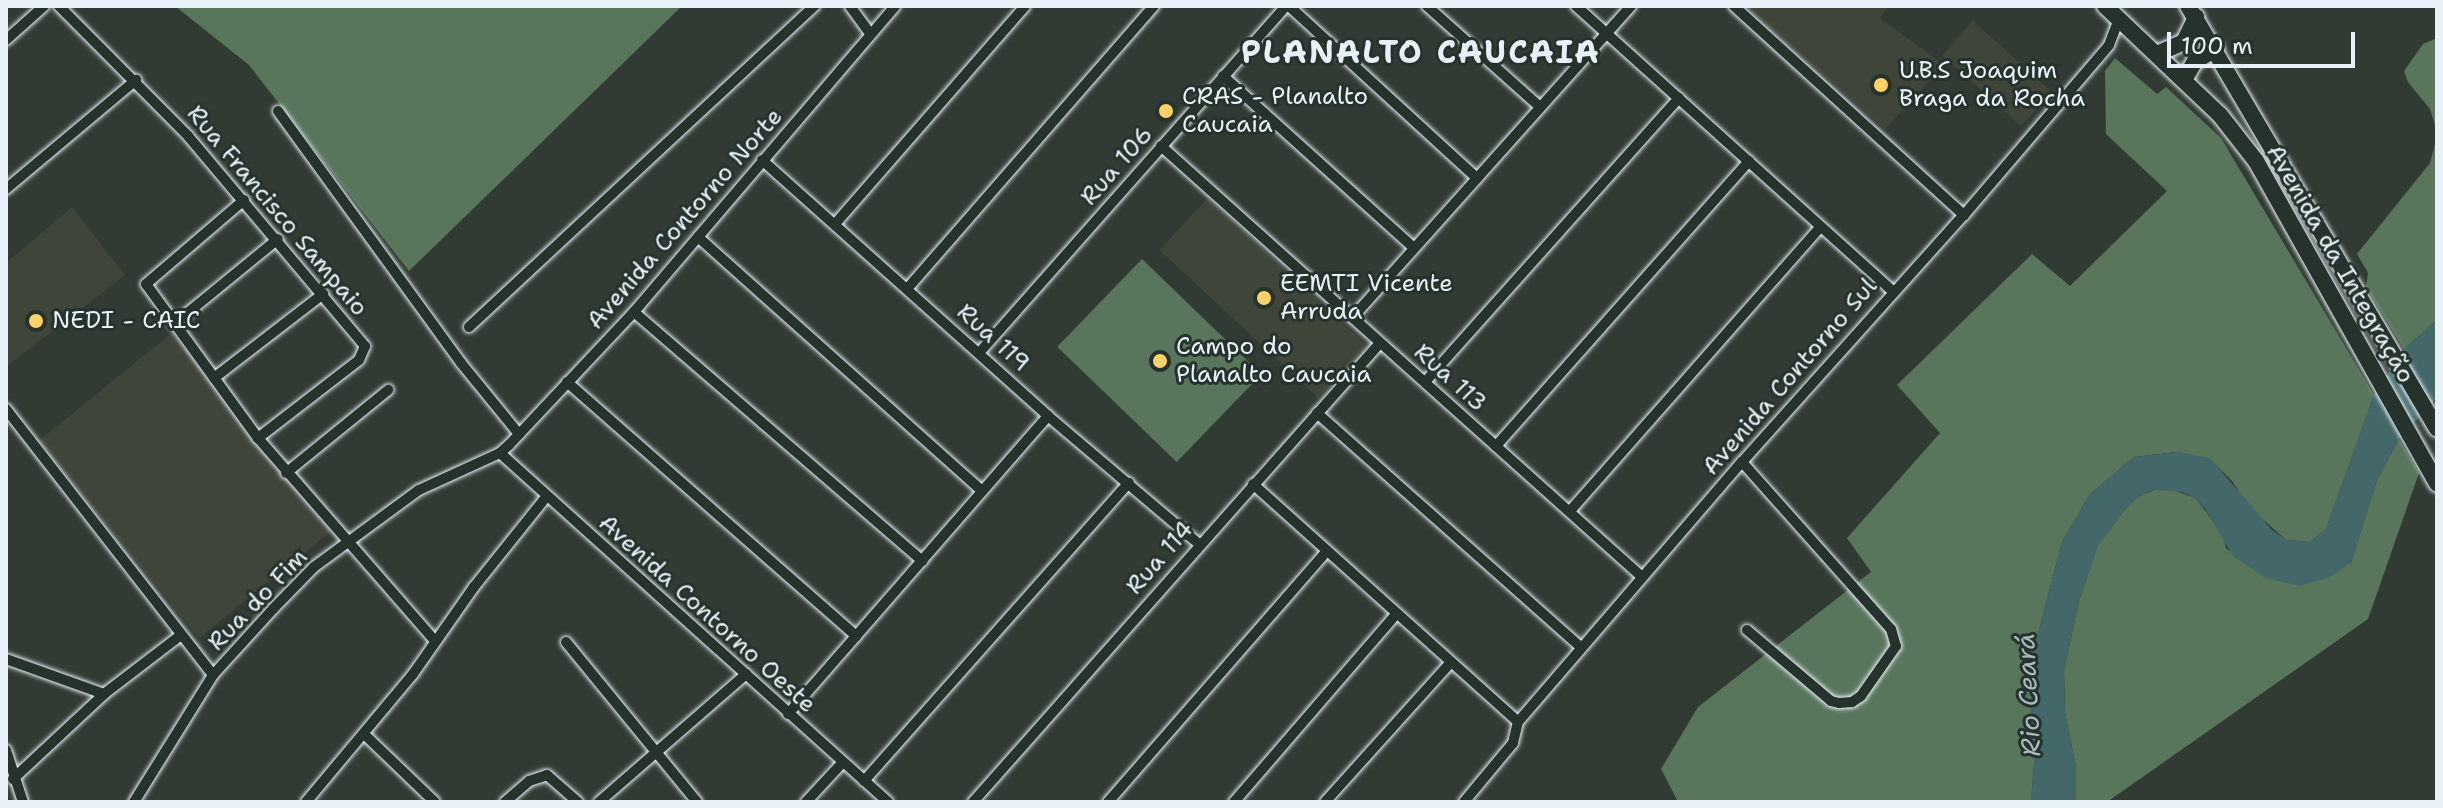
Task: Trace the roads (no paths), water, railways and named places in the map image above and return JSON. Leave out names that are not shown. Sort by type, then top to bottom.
[{"type":"main road","name":"Avenida da Integração","points":[[2105,6],[2220,115],[2256,161],[2437,484]]},
{"type":"main road","name":"Avenida da Integração","points":[[2192,12],[2437,428]]},
{"type":"main road","points":[[2157,54],[2184,42],[2192,12]]},
{"type":"main road","points":[[2184,80],[2195,61],[2216,49]]},
{"type":"street","points":[[6,40],[44,6]]},
{"type":"street","name":"Rua Francisco Sampaio","points":[[59,6],[136,80],[278,239],[365,346],[365,353],[258,438]]},
{"type":"street","points":[[469,327],[815,6]]},
{"type":"street","points":[[850,6],[870,34]]},
{"type":"street","name":"Avenida Contorno Norte","points":[[500,453],[634,312],[895,6]]},
{"type":"street","points":[[835,224],[1025,6]]},
{"type":"street","points":[[907,289],[1154,6]]},
{"type":"street","points":[[1287,6],[1477,178]]},
{"type":"street","name":"Rua 106","points":[[979,353],[1287,6]]},
{"type":"street","points":[[1427,6],[1540,107]]},
{"type":"street","points":[[1576,6],[1893,291]]},
{"type":"street","points":[[1353,317],[1631,6]]},
{"type":"street","points":[[1734,6],[1964,215]]},
{"type":"street","name":"Avenida Contorno Sul","points":[[1464,802],[1513,743],[1518,722],[1742,462],[1964,215],[2109,45],[2119,19]]},
{"type":"street","points":[[1223,76],[1414,248]]},
{"type":"street","points":[[6,189],[136,80]]},
{"type":"street","points":[[1425,382],[1679,98]]},
{"type":"street","points":[[278,111],[461,363],[519,434]]},
{"type":"street","name":"Rua 113","points":[[1161,146],[1642,577]]},
{"type":"street","name":"Rua 119","points":[[762,160],[1048,416],[1199,544]]},
{"type":"street","points":[[1496,446],[1749,161]]},
{"type":"street","points":[[244,200],[146,284],[286,473],[434,640]]},
{"type":"street","points":[[1570,511],[1820,227]]},
{"type":"street","points":[[698,237],[982,491]]},
{"type":"street","points":[[174,324],[278,239]]},
{"type":"street","points":[[214,378],[323,294]]},
{"type":"street","points":[[634,312],[922,561]]},
{"type":"street","name":"Rua 114","points":[[973,802],[1380,343]]},
{"type":"street","points":[[567,382],[856,636]]},
{"type":"street","points":[[286,473],[388,390]]},
{"type":"street","points":[[6,409],[213,675]]},
{"type":"street","points":[[1317,413],[1581,647]]},
{"type":"street","points":[[788,714],[1048,416]]},
{"type":"street","name":"Avenida Contorno Oeste","points":[[500,453],[888,802]]},
{"type":"street","name":"Rua do Fim","points":[[134,802],[213,675],[314,567],[419,490],[500,453]]},
{"type":"street","points":[[1742,462],[1891,629],[1896,646],[1861,696],[1852,702],[1839,703],[1831,701],[1747,630]]},
{"type":"street","points":[[864,781],[1129,483]]},
{"type":"street","points":[[1253,484],[1518,722]]},
{"type":"street","points":[[306,802],[364,734],[546,497]]},
{"type":"street","points":[[1108,802],[1326,552]]},
{"type":"street","points":[[1234,802],[1396,614]]},
{"type":"street","points":[[13,779],[104,694],[181,635]]},
{"type":"street","points":[[566,642],[697,802]]},
{"type":"street","points":[[6,659],[104,694]]},
{"type":"street","points":[[1325,802],[1451,662]]},
{"type":"street","points":[[599,802],[746,674]]},
{"type":"street","points":[[364,734],[435,802]]},
{"type":"street","points":[[6,750],[23,802]]},
{"type":"street","points":[[806,802],[843,762]]},
{"type":"street","points":[[505,802],[529,781],[547,775],[578,802]]},
{"type":"water","name":"Rio Ceará","points":[[2437,320],[2437,397],[2399,439],[2377,480],[2351,563],[2328,578],[2299,586],[2266,578],[2233,556],[2206,510],[2196,498],[2182,492],[2155,490],[2137,497],[2126,508],[2098,546],[2079,601],[2064,670],[2065,713],[2076,767],[2076,802],[2031,802],[2036,739],[2031,711],[2032,657],[2062,542],[2090,494],[2134,457],[2177,452],[2210,458],[2271,529],[2286,540],[2310,542],[2326,529],[2374,395],[2404,349]]},
{"type":"place","name":"U.B.S Joaquim Braga da Rocha","points":[[1881,85]]},
{"type":"place","name":"CRAS - Planalto Caucaia","points":[[1166,111]]},
{"type":"place","name":"EEMTI Vicente Arruda","points":[[1264,298]]},
{"type":"place","name":"NEDI - CAIC","points":[[36,321]]},
{"type":"place","name":"Campo do Planalto Caucaia","points":[[1160,361]]},
{"type":"district","name":"PLANALTO CAUCAIA","points":[[1421,52]]}]
